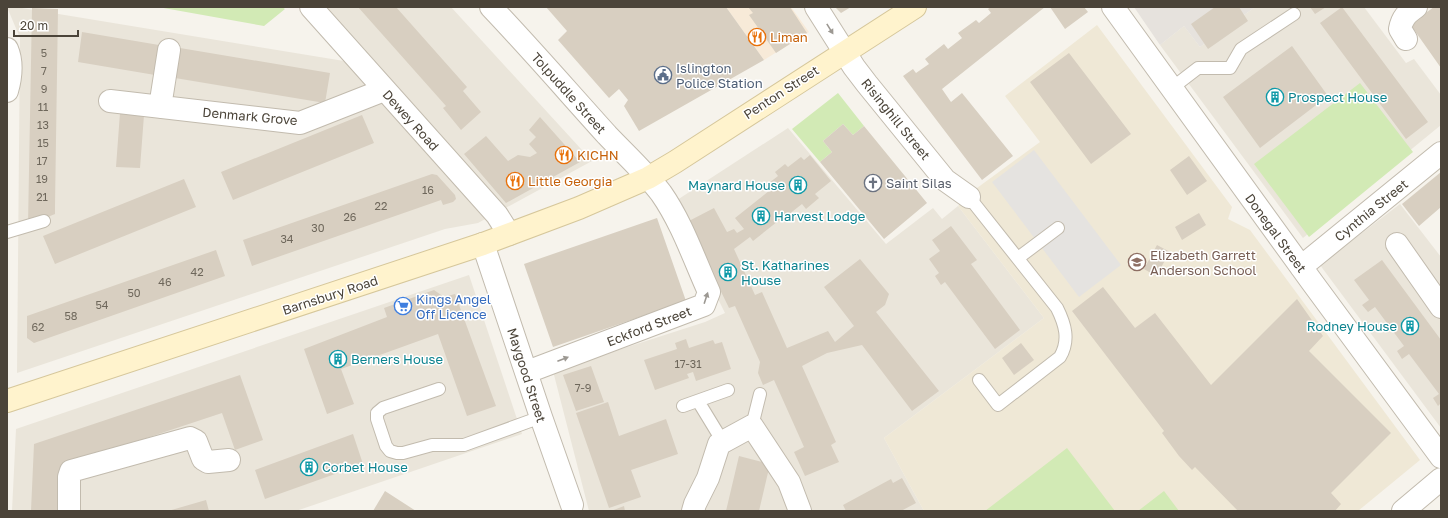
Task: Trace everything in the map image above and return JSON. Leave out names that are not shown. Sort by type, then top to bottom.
[{"type":"street","name":"Dewey Road","points":[[311,7],[496,215],[509,234]]},
{"type":"street","name":"Tolpuddle Street","points":[[491,7],[648,178]]},
{"type":"street","name":"Risinghill Street","points":[[816,7],[844,52],[867,84],[945,180],[969,197]]},
{"type":"street","name":"Penton Street","points":[[648,178],[914,7]]},
{"type":"street","name":"Donegal Street","points":[[1113,7],[1301,267],[1441,457]]},
{"type":"street","points":[[1406,39],[1400,29],[1401,21],[1406,14],[1416,7]]},
{"type":"street","points":[[7,49],[10,56],[11,66],[7,91]]},
{"type":"street","points":[[160,107],[169,50]]},
{"type":"street","name":"Denmark Grove","points":[[110,101],[300,123],[384,90]]},
{"type":"street","name":"Cynthia Street","points":[[1301,267],[1441,153]]},
{"type":"street","name":"Barnsbury Road","points":[[7,401],[483,244],[579,208],[648,178]]},
{"type":"street","name":"Eckford Street","points":[[526,372],[704,305],[709,292],[674,215],[661,194],[648,178]]},
{"type":"street","name":"Maygood Street","points":[[483,244],[572,505]]},
{"type":"street","points":[[1397,244],[1441,307]]},
{"type":"street","points":[[693,511],[708,478],[719,444],[752,426],[789,482],[800,511]]},
{"type":"street","points":[[69,511],[69,477],[71,472],[190,438],[196,441],[203,459],[208,462],[229,460]]},
{"type":"street","points":[[1403,511],[1441,479]]},
{"type":"lane","points":[[1172,88],[1198,68],[1230,68],[1241,49],[1294,14]]},
{"type":"lane","points":[[969,197],[1057,308],[1066,330],[1065,349],[1060,356],[1050,366],[998,405],[979,380]]},
{"type":"lane","points":[[7,232],[44,221]]},
{"type":"lane","points":[[1018,258],[1058,228]]},
{"type":"lane","points":[[439,388],[383,408],[378,412],[377,418],[379,425],[386,446],[390,451],[403,453],[432,445],[464,446],[541,417]]},
{"type":"lane","points":[[683,406],[728,390]]},
{"type":"lane","points":[[752,426],[760,394]]},
{"type":"lane","points":[[698,401],[723,442]]},
{"type":"shaded area","points":[[7,7],[16,7],[344,61],[300,7],[451,7],[592,161],[478,223],[445,229],[17,373],[20,38]]},
{"type":"shaded area","points":[[726,7],[791,7],[809,32],[764,60]]},
{"type":"shaded area","points":[[1134,7],[1255,7],[1200,47],[1184,26],[1160,45]]},
{"type":"shaded area","points":[[1255,7],[1364,7],[1406,63],[1414,59],[1441,95],[1441,125],[1303,238],[1160,45],[1184,26],[1200,47]]},
{"type":"shaded area","name":"Elizabeth Garrett Anderson School","points":[[1097,25],[1232,207],[1228,219],[1250,230],[1420,460],[1358,511],[924,511],[884,438],[1044,318],[958,206],[977,188],[1040,142],[1005,96]]},
{"type":"shaded area","points":[[788,128],[886,244],[933,208],[942,219],[958,206],[1044,318],[884,438],[924,511],[589,511],[553,371],[705,322],[725,313],[671,204]]},
{"type":"shaded area","points":[[1034,150],[1121,265],[1079,297],[992,182]]},
{"type":"shaded area","points":[[1400,204],[1441,257],[1441,428],[1320,265]]},
{"type":"shaded area","points":[[469,275],[522,434],[296,511],[12,511],[16,429]]},
{"type":"green space","points":[[158,7],[282,7],[285,9],[264,26]]},
{"type":"green space","points":[[1360,83],[1413,152],[1309,237],[1254,164]]},
{"type":"green space","points":[[838,93],[864,126],[853,135],[843,124],[823,141],[832,152],[820,162],[792,129]]},
{"type":"green space","points":[[1067,448],[1115,511],[985,511]]},
{"type":"green space","points":[[1164,491],[1179,511],[1138,511]]},
{"type":"building","points":[[358,7],[396,7],[467,87],[463,91],[481,112],[461,130],[443,108],[446,106]]},
{"type":"building","name":"Islington Police Station","points":[[546,7],[726,7],[764,60],[639,131],[624,106],[628,100],[619,89],[609,98],[558,40],[567,31]]},
{"type":"building","points":[[748,7],[790,7],[807,33],[776,53],[749,15],[753,13]]},
{"type":"building","points":[[835,7],[851,7],[841,13]]},
{"type":"building","points":[[991,7],[1045,7],[942,89],[951,102],[962,93],[1013,156],[982,180],[903,76],[913,69],[916,73],[929,64],[925,59],[944,44],[948,49],[962,38],[958,33],[976,20],[979,23],[991,13],[988,9]]},
{"type":"building","points":[[1050,7],[1084,7],[1088,12],[1065,29]]},
{"type":"building","points":[[1215,7],[1239,7],[1248,21],[1208,49],[1191,24]]},
{"type":"building","points":[[1310,7],[1326,7],[1315,14]]},
{"type":"building","points":[[1342,7],[1428,122],[1406,139],[1320,23]]},
{"type":"building","points":[[1434,7],[1441,7],[1441,68],[1410,24]]},
{"type":"building","points":[[32,8],[58,9],[55,214],[28,225]]},
{"type":"building","points":[[82,32],[159,45],[155,75],[78,62]]},
{"type":"building","name":"Prospect House","points":[[1292,46],[1328,96],[1260,148],[1223,97]]},
{"type":"building","points":[[180,48],[330,73],[325,103],[175,78]]},
{"type":"building","points":[[1069,53],[1131,134],[1091,164],[1030,82]]},
{"type":"building","points":[[120,113],[144,115],[140,168],[116,167]]},
{"type":"building","points":[[362,115],[374,143],[233,200],[221,172]]},
{"type":"building","points":[[540,117],[580,162],[506,203],[464,154],[486,136],[508,161],[518,155],[530,157],[537,153],[529,144],[536,137],[529,130]]},
{"type":"building","name":"Saint Silas","points":[[843,124],[853,135],[864,126],[927,203],[884,239],[820,162],[832,152],[823,141]]},
{"type":"building","points":[[810,155],[831,181],[815,194],[819,198],[806,209],[802,204],[753,241],[750,237],[734,249],[755,295],[762,292],[787,348],[828,331],[835,342],[854,326],[824,287],[860,259],[889,294],[885,305],[876,312],[939,391],[912,411],[862,345],[827,353],[802,366],[836,442],[831,445],[839,462],[805,476],[794,452],[804,447],[774,380],[763,385],[758,373],[760,362],[735,306],[729,308],[687,222],[714,208],[727,232],[734,229],[737,233],[744,229],[735,218],[769,191],[767,189],[771,186],[769,183],[778,176],[775,172],[785,164],[788,167],[801,157],[804,160]]},
{"type":"building","points":[[1189,156],[1207,181],[1187,195],[1170,170]]},
{"type":"building","points":[[1441,172],[1441,207],[1419,226],[1402,204]]},
{"type":"building","points":[[432,174],[437,175],[455,195],[456,199],[453,202],[443,205],[441,200],[252,266],[243,240]]},
{"type":"building","points":[[184,179],[196,207],[55,264],[43,236]]},
{"type":"building","points":[[1199,213],[1206,225],[1182,240],[1175,227]]},
{"type":"building","points":[[657,218],[686,301],[553,347],[524,264]]},
{"type":"building","points":[[951,226],[977,260],[971,264],[1020,330],[995,349],[945,282],[941,285],[935,276],[939,273],[929,259],[940,251],[932,240]]},
{"type":"building","points":[[1157,245],[1170,252],[1156,276],[1144,269]]},
{"type":"building","points":[[216,250],[225,276],[34,343],[27,338],[27,316]]},
{"type":"building","name":"Rodney House","points":[[1382,260],[1441,340],[1441,403],[1438,406],[1433,398],[1439,394],[1409,354],[1402,359],[1397,351],[1404,346],[1375,307],[1368,312],[1362,305],[1369,300],[1354,280]]},
{"type":"building","points":[[1103,287],[1135,328],[1155,313],[1211,385],[1297,299],[1323,336],[1309,351],[1391,433],[1331,493],[1341,504],[1335,511],[1238,511],[1195,467],[1192,470],[1179,456],[1162,433],[1164,431],[1072,311]]},
{"type":"building","name":"Berners House","points":[[434,290],[444,297],[455,294],[496,406],[467,416],[438,334],[341,369],[354,404],[327,414],[304,349],[387,317],[384,308]]},
{"type":"building","points":[[686,339],[689,348],[713,340],[715,344],[722,342],[731,369],[696,381],[693,372],[687,374],[689,378],[655,390],[644,360],[677,349],[675,343]]},
{"type":"building","points":[[1021,343],[1034,360],[1014,375],[1002,358]]},
{"type":"building","points":[[591,366],[604,402],[576,411],[563,375]]},
{"type":"building","points":[[240,375],[263,440],[235,450],[222,413],[65,465],[62,511],[31,511],[34,444]]},
{"type":"building","points":[[608,402],[619,436],[666,419],[678,454],[631,470],[641,497],[609,508],[576,413]]},
{"type":"building","name":"Corbet House","points":[[353,434],[363,464],[265,499],[255,470]]},
{"type":"building","points":[[739,456],[770,464],[759,511],[726,511]]},
{"type":"building","points":[[902,478],[916,503],[901,511],[846,511],[843,505],[891,479],[893,483]]},
{"type":"building","points":[[385,491],[416,511],[373,511]]},
{"type":"building","points":[[206,500],[209,511],[168,511]]},
{"type":"building","points":[[624,506],[625,511],[611,511]]},
{"type":"place","name":"Liman","points":[[757,37]]},
{"type":"place","name":"Islington Police Station","points":[[663,75]]},
{"type":"place","name":"Prospect House","points":[[1275,97]]},
{"type":"place","name":"KICHN","points":[[564,155]]},
{"type":"place","name":"Little Georgia","points":[[515,181]]},
{"type":"place","name":"Saint Silas","points":[[873,183]]},
{"type":"place","name":"Maynard House","points":[[798,185]]},
{"type":"place","name":"Harvest Lodge","points":[[761,216]]},
{"type":"place","name":"Elizabeth Garrett Anderson School","points":[[1137,262]]},
{"type":"place","name":"St. Katharines House","points":[[728,272]]},
{"type":"place","name":"Kings Angel Off Licence","points":[[403,306]]},
{"type":"place","name":"Rodney House","points":[[1410,326]]},
{"type":"place","name":"Berners House","points":[[338,359]]},
{"type":"place","name":"Corbet House","points":[[309,467]]}]
